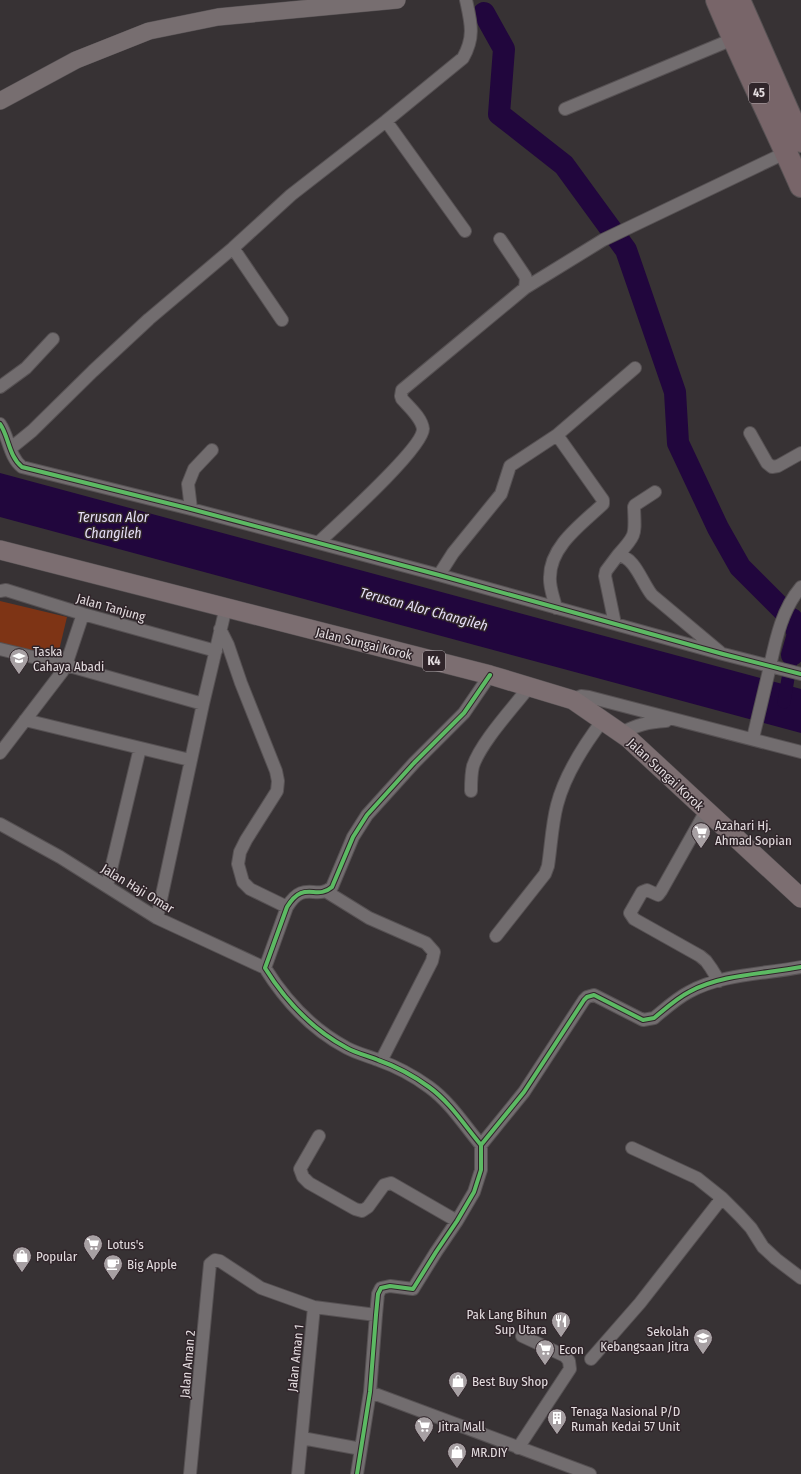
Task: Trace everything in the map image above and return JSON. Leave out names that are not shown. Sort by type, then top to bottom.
[{"type":"highway","name":"45","points":[[717,0],[733,40],[794,147]]},
{"type":"highway","name":"45","points":[[739,0],[794,147],[801,186]]},
{"type":"main road","name":"Jalan Sungai Korok","points":[[0,550],[490,675],[572,700],[603,720],[642,750],[801,898]]},
{"type":"street","points":[[0,101],[76,60],[149,31],[218,17],[397,0]]},
{"type":"street","points":[[11,448],[32,431],[93,370],[149,319],[233,248],[291,195],[386,121],[463,58],[468,49],[471,37],[466,0]]},
{"type":"street","points":[[565,109],[733,40]]},
{"type":"street","points":[[386,121],[465,231]]},
{"type":"street","points":[[318,543],[394,470],[419,440],[423,431],[421,423],[401,396],[402,390],[525,288],[602,240],[794,147]]},
{"type":"street","points":[[500,239],[525,276],[525,288]]},
{"type":"street","points":[[233,248],[282,320]]},
{"type":"street","points":[[0,387],[26,368],[54,339]]},
{"type":"street","points":[[439,575],[457,547],[501,494],[510,466],[557,435],[635,368]]},
{"type":"street","points":[[0,424],[4,430],[14,458],[22,467],[191,509],[439,575],[723,654],[769,670],[782,669],[801,674]]},
{"type":"street","points":[[750,433],[772,467],[778,466],[801,453]]},
{"type":"street","points":[[556,608],[550,579],[552,561],[562,544],[603,504],[603,500],[557,435]]},
{"type":"street","points":[[191,509],[188,484],[194,468],[212,450]]},
{"type":"street","points":[[615,624],[605,576],[606,571],[634,536],[636,503],[655,492]]},
{"type":"street","points":[[618,555],[625,557],[638,571],[652,595],[723,654]]},
{"type":"street","points":[[754,733],[778,631],[786,611],[801,587]]},
{"type":"street","name":"Jalan Tanjung","points":[[0,591],[6,590],[83,614],[216,651]]},
{"type":"street","points":[[157,918],[190,760],[226,607]]},
{"type":"street","points":[[0,753],[66,665],[83,614]]},
{"type":"street","points":[[220,629],[228,645],[241,683],[276,771],[278,781],[277,791],[240,852],[238,864],[240,875],[242,882],[250,889],[287,907]]},
{"type":"street","points":[[0,649],[66,665],[203,704]]},
{"type":"street","points":[[327,892],[332,887],[353,838],[367,815],[414,763],[464,713],[490,675]]},
{"type":"street","points":[[472,791],[471,778],[473,767],[478,756],[491,735],[529,687]]},
{"type":"street","points":[[572,700],[581,696],[589,697],[677,720],[754,733],[801,752]]},
{"type":"street","points":[[25,720],[190,760]]},
{"type":"street","points":[[496,936],[545,874],[557,805],[574,765],[592,734],[603,720]]},
{"type":"street","points":[[620,733],[634,726],[649,722],[677,720]]},
{"type":"street","points":[[107,886],[140,748]]},
{"type":"street","points":[[706,811],[661,892],[658,894],[646,890],[642,892],[630,913],[634,919],[700,956],[711,968],[719,981]]},
{"type":"street","name":"Jalan Haji Omar","points":[[0,824],[107,886],[157,918],[265,968]]},
{"type":"street","points":[[380,1061],[432,961],[434,952],[426,943],[369,918],[327,892],[299,893],[287,907],[265,968],[277,986],[294,1006],[319,1030],[347,1048],[380,1061],[429,1086],[443,1099],[481,1145]]},
{"type":"street","points":[[357,1474],[370,1392],[378,1294],[381,1288],[390,1286],[413,1289],[474,1192],[481,1170],[481,1145],[524,1092],[587,997],[594,995],[643,1020],[649,1020],[654,1018],[688,992],[704,985],[742,976],[801,967]]},
{"type":"street","points":[[319,1136],[300,1169],[303,1177],[309,1183],[355,1209],[362,1211],[368,1207],[384,1185],[390,1183],[457,1221]]},
{"type":"street","points":[[632,1148],[697,1178],[722,1198],[751,1228],[763,1248],[776,1259],[799,1272]]},
{"type":"street","points":[[591,1359],[640,1303],[722,1198]]},
{"type":"street","name":"Jalan Aman 2","points":[[190,1474],[210,1264],[215,1260],[220,1261],[261,1288],[314,1307]]},
{"type":"street","points":[[314,1307],[376,1315]]},
{"type":"street","name":"Jalan Aman 1","points":[[298,1474],[314,1307]]},
{"type":"street","points":[[518,1448],[570,1369],[569,1361],[565,1356],[522,1336]]},
{"type":"street","points":[[370,1392],[590,1474]]},
{"type":"street","points":[[302,1438],[361,1449]]},
{"type":"shaded area","points":[[0,601],[67,617],[57,659],[0,645]]},
{"type":"water","name":"Terusan Alor Changileh","points":[[0,473],[801,689],[801,733],[0,517]]},
{"type":"waterway","points":[[484,13],[504,49],[499,114],[564,165],[626,250],[675,392],[678,443],[718,528],[740,567],[783,610]]},
{"type":"waterway","points":[[792,619],[798,634],[792,655]]},
{"type":"waterway","points":[[784,702],[792,655]]},
{"type":"cycle path","points":[[0,424],[14,458],[22,467],[191,509],[801,674]]},
{"type":"cycle path","points":[[481,1145],[444,1100],[429,1087],[398,1068],[347,1048],[311,1023],[291,1003],[265,968],[287,907],[293,899],[304,892],[321,892],[332,887],[353,837],[367,815],[414,763],[464,713],[490,675]]},
{"type":"cycle path","points":[[357,1474],[370,1392],[378,1294],[381,1288],[390,1286],[413,1289],[474,1192],[481,1170],[481,1145],[524,1092],[584,1000],[587,997],[594,995],[643,1020],[654,1018],[685,994],[715,981],[744,975],[801,967]]},
{"type":"place","name":"Taska Cahaya Abadi","points":[[19,675]]},
{"type":"place","name":"Azahari Hj. Ahmad Sopian","points":[[701,849]]},
{"type":"place","name":"Lotus's","points":[[93,1261]]},
{"type":"place","name":"Popular","points":[[22,1273]]},
{"type":"place","name":"Big Apple","points":[[113,1281]]},
{"type":"place","name":"Pak Lang Bihun Sup Utara","points":[[561,1338]]},
{"type":"place","name":"Sekolah Kebangsaan Jitra","points":[[703,1355]]},
{"type":"place","name":"Econ","points":[[545,1366]]},
{"type":"place","name":"Best Buy Shop","points":[[458,1398]]},
{"type":"place","name":"Tenaga Nasional P/D Rumah Kedai 57 Unit","points":[[557,1435]]},
{"type":"place","name":"Jitra Mall","points":[[424,1443]]},
{"type":"place","name":"MR.DIY","points":[[457,1469]]}]
